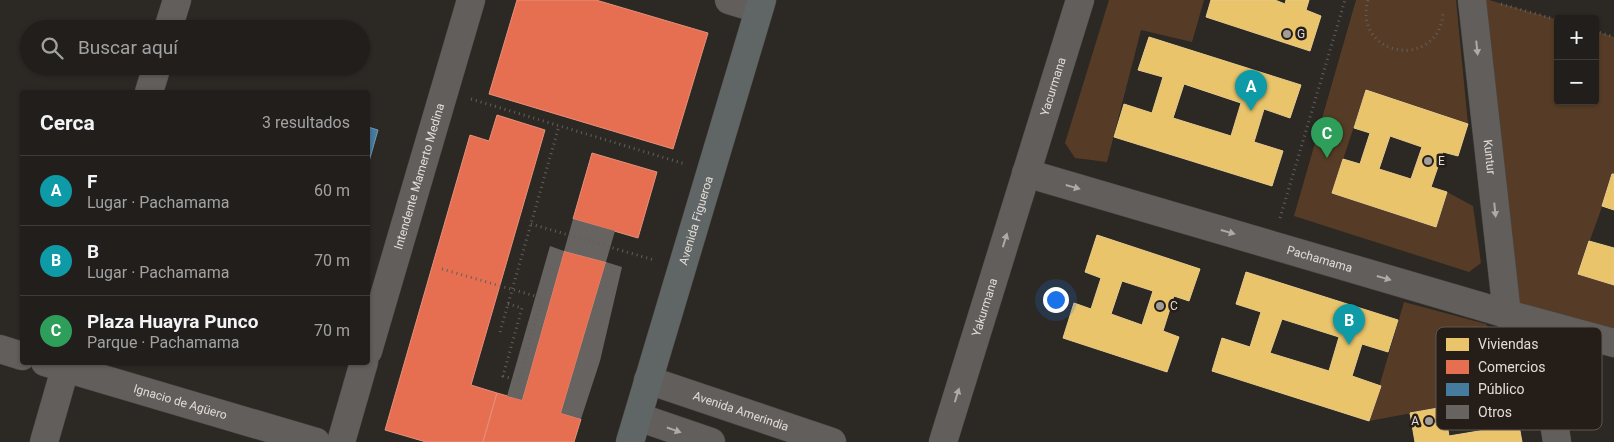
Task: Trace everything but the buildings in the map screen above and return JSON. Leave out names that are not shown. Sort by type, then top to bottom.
[{"type":"main road","name":"Avenida Figueroa","points":[[634,430],[761,4]]},
{"type":"street","points":[[171,20],[177,0]]},
{"type":"street","name":"Intendente Mamerto Medina","points":[[370,345],[471,0]]},
{"type":"street","points":[[729,0],[761,4]]},
{"type":"street","name":"Yacurmana","points":[[1026,173],[1080,0]]},
{"type":"street","name":"Kuntur","points":[[1485,1],[1507,314]]},
{"type":"street","points":[[150,90],[154,75]]},
{"type":"street","name":"Pachamama","points":[[1026,173],[1555,327]]},
{"type":"street","name":"Yakurmana","points":[[942,442],[1026,173]]},
{"type":"street","points":[[1507,314],[1515,327]]},
{"type":"street","points":[[0,349],[20,355]]},
{"type":"street","points":[[44,442],[60,365]]},
{"type":"street","name":"Ignacio de Agüero","points":[[63,365],[316,442]]},
{"type":"street","points":[[341,442],[363,365]]},
{"type":"street","name":"Avenida Amerindia","points":[[648,380],[832,442]]},
{"type":"street","points":[[634,430],[711,442]]},
{"type":"path","points":[[1272,245],[1345,0]]},
{"type":"path","points":[[1368,0],[1366,9],[1367,22],[1372,34],[1381,43],[1392,49],[1405,52],[1418,49],[1438,33],[1442,22],[1443,9]]},
{"type":"path","points":[[1485,1],[1554,19]]},
{"type":"path","points":[[1599,32],[1614,36]]},
{"type":"path","points":[[444,91],[710,171]]},
{"type":"path","points":[[500,332],[560,126]]},
{"type":"path","points":[[531,224],[681,268]]},
{"type":"path","points":[[442,269],[542,298],[519,381],[503,376],[522,308],[508,304]]},
{"type":"shaded area","points":[[1109,0],[1204,0],[1192,42],[1141,30],[1107,162],[1075,158],[1065,143]]},
{"type":"shaded area","points":[[1356,0],[1456,0],[1468,124],[1366,90],[1332,193],[1435,227],[1447,192],[1473,206],[1481,263],[1469,272],[1294,216]]},
{"type":"shaded area","points":[[1472,0],[1489,0],[1554,19],[1554,105],[1599,105],[1599,32],[1614,37],[1614,174],[1578,273],[1614,285],[1614,343],[1602,340],[1602,327],[1555,327],[1507,314]]},
{"type":"shaded area","points":[[1404,302],[1486,324],[1488,327],[1436,327],[1436,408],[1369,421]]},
{"type":"place","name":"G","points":[[1287,34]]},
{"type":"place","name":"F","points":[[1251,111]]},
{"type":"place","name":"Plaza Huayra Punco","points":[[1327,158]]},
{"type":"place","name":"E","points":[[1428,161]]},
{"type":"place","name":"C","points":[[1160,306]]},
{"type":"place","name":"B","points":[[1349,345]]},
{"type":"place","name":"A","points":[[1429,421]]}]
